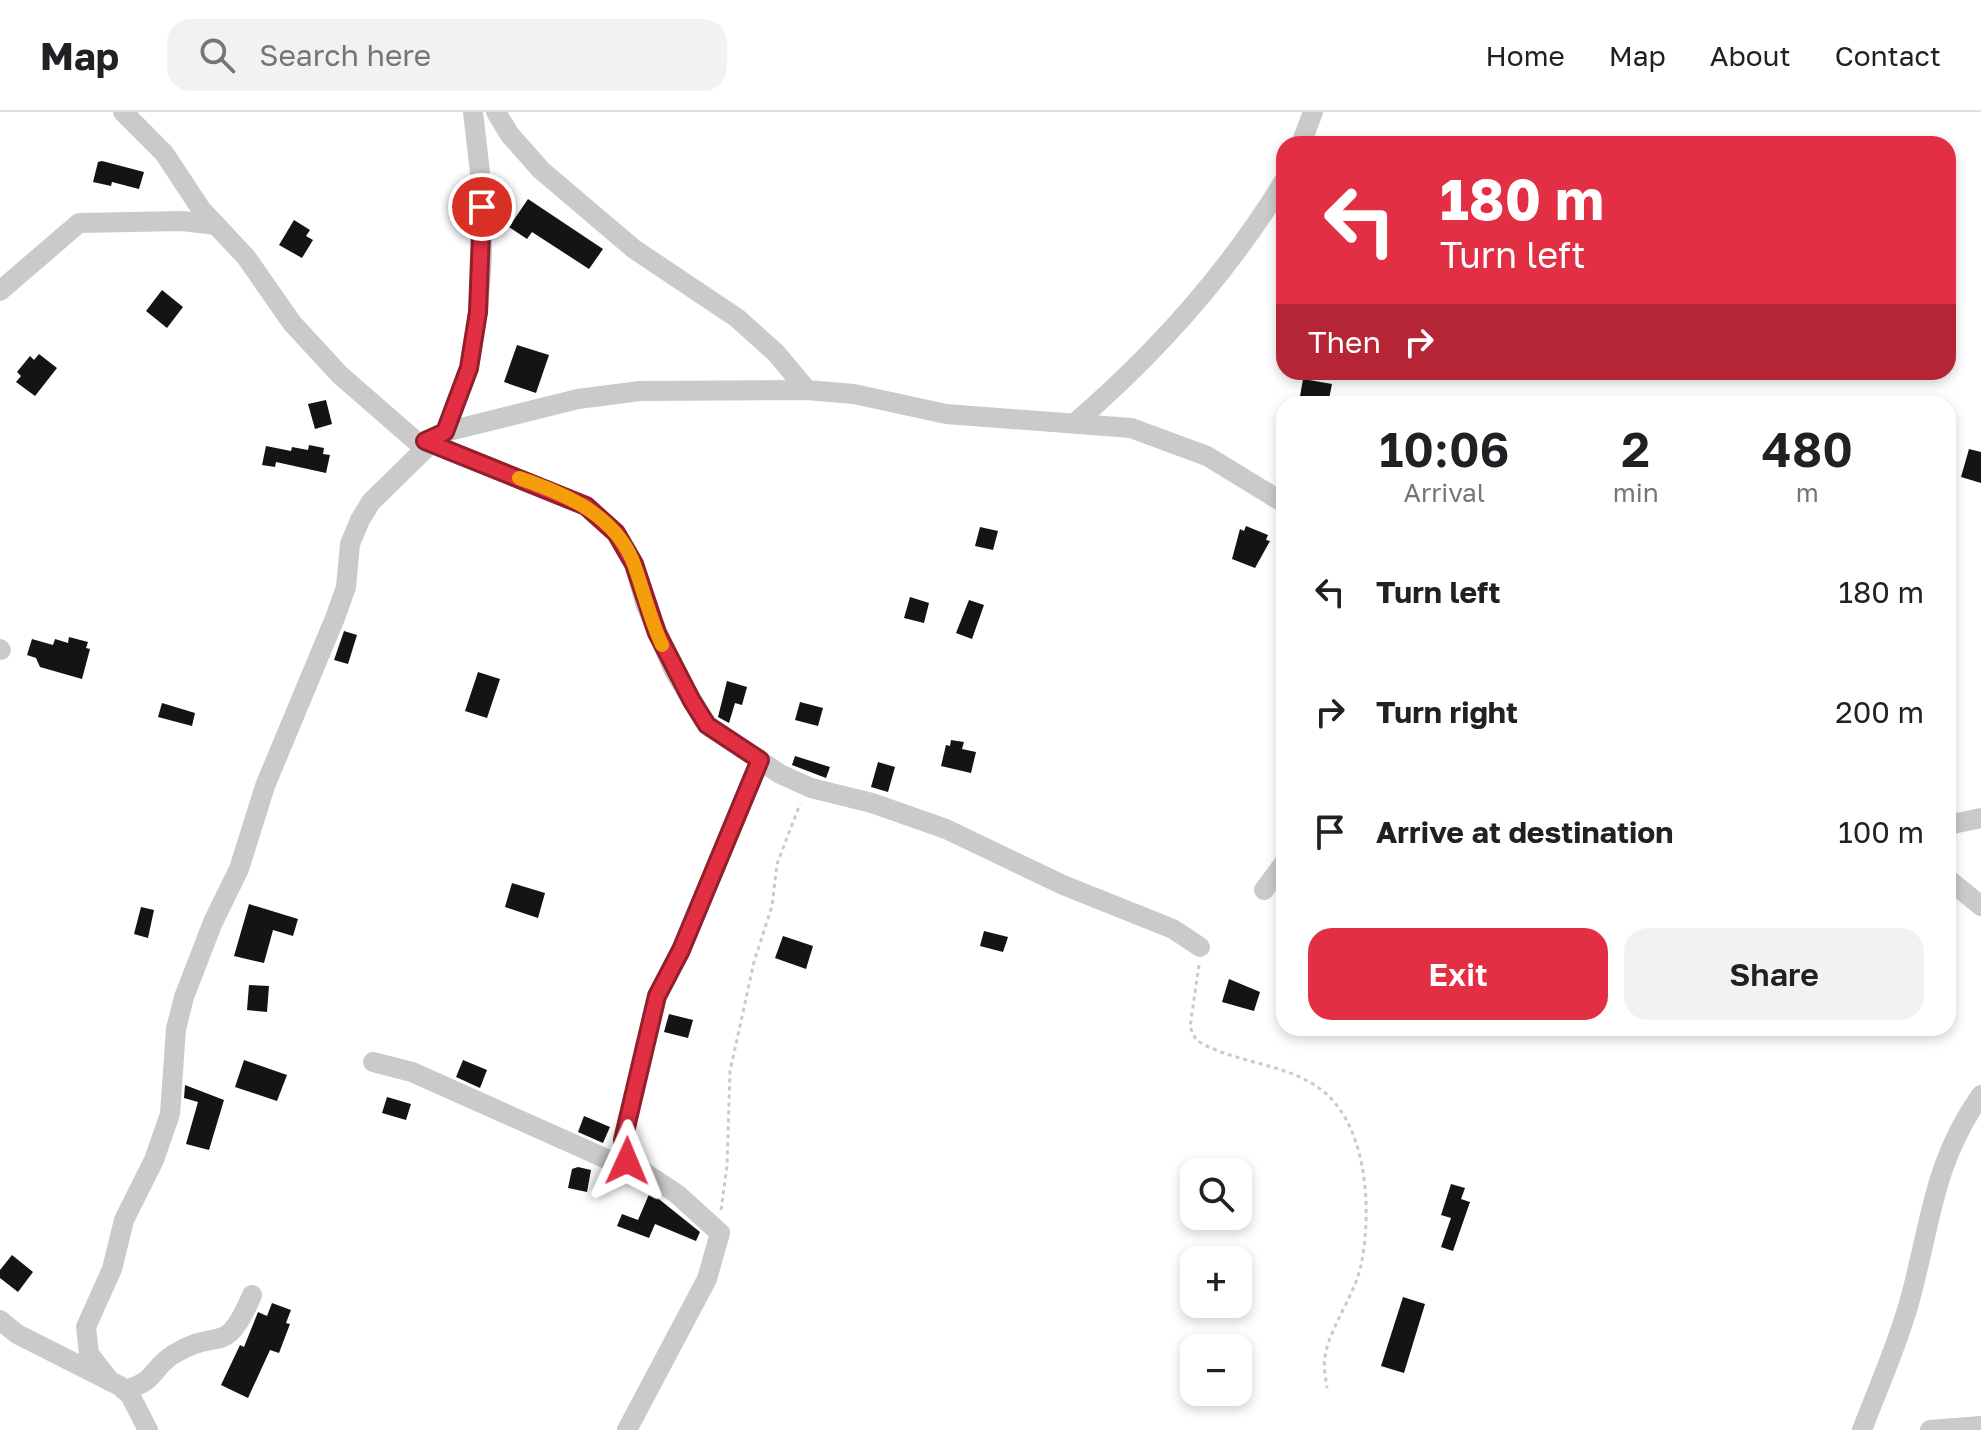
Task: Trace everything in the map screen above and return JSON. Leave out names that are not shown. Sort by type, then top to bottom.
[{"type":"street","points":[[123,112],[164,153],[216,225],[246,257],[292,323],[340,375],[425,445],[586,506],[616,533],[634,564],[657,633],[707,725],[804,785],[872,803],[946,829],[1063,885],[1173,929],[1200,947]]},
{"type":"street","points":[[445,432],[469,368],[478,312],[482,259],[481,181],[473,112]]},
{"type":"street","points":[[496,112],[510,135],[541,170],[634,249],[737,318],[776,353],[807,390]]},
{"type":"street","points":[[1304,136],[1313,112]]},
{"type":"street","points":[[1076,422],[1146,359],[1210,284],[1276,194]]},
{"type":"street","points":[[0,291],[79,223],[182,221],[216,225]]},
{"type":"street","points":[[148,1429],[117,1385],[89,1354],[86,1327],[112,1269],[124,1220],[154,1160],[170,1114],[176,1029],[184,997],[239,869],[265,786],[335,618],[346,587],[350,544],[371,502],[425,445],[445,432],[578,399],[640,391],[807,390],[854,394],[946,414],[1131,428],[1207,456],[1276,498]]},
{"type":"street","points":[[646,1177],[627,1161],[623,1140],[657,996],[681,950],[760,760]]},
{"type":"street","points":[[1956,823],[1981,818]]},
{"type":"street","points":[[1264,890],[1276,874]]},
{"type":"street","points":[[1956,886],[1981,906]]},
{"type":"street","points":[[373,1062],[412,1072],[646,1177],[677,1194],[720,1233],[707,1279],[627,1430]]},
{"type":"street","points":[[1862,1430],[1909,1304],[1936,1183],[1957,1128],[1981,1095]]},
{"type":"street","points":[[0,1320],[17,1334],[117,1385],[141,1386],[172,1355],[224,1339],[238,1328],[252,1295]]},
{"type":"street","points":[[1930,1430],[1981,1426]]},
{"type":"path","points":[[720,1233],[727,1166],[730,1071],[754,962],[772,906],[777,864],[804,785]]},
{"type":"path","points":[[1200,947],[1190,1027],[1196,1040],[1234,1057],[1299,1076],[1318,1087],[1339,1106],[1355,1137],[1363,1165],[1362,1261],[1325,1357],[1327,1388]]},
{"type":"building","points":[[98,162],[144,172],[139,189],[112,182],[111,186],[93,182]]},
{"type":"building","points":[[528,199],[603,249],[589,269],[532,232],[527,239],[509,227]]},
{"type":"building","points":[[294,220],[310,230],[306,236],[313,240],[302,258],[279,245]]},
{"type":"building","points":[[162,290],[183,307],[167,328],[146,311]]},
{"type":"building","points":[[517,345],[549,355],[536,393],[504,382]]},
{"type":"building","points":[[39,354],[57,368],[35,396],[16,382],[21,376],[17,372],[30,356],[34,360]]},
{"type":"building","points":[[1303,380],[1332,384],[1330,396],[1300,396]]},
{"type":"building","points":[[326,400],[332,424],[315,429],[308,404]]},
{"type":"building","points":[[309,445],[324,448],[323,454],[330,455],[326,473],[276,462],[275,467],[262,465],[266,446],[291,451],[292,447],[308,450]]},
{"type":"building","points":[[1969,449],[1981,452],[1981,483],[1961,477]]},
{"type":"building","points":[[1246,526],[1268,535],[1266,540],[1270,541],[1255,568],[1232,559],[1240,529],[1244,531]]},
{"type":"building","points":[[980,527],[998,531],[993,550],[975,546]]},
{"type":"building","points":[[910,597],[929,603],[924,623],[904,618]]},
{"type":"building","points":[[969,600],[984,605],[972,639],[956,633]]},
{"type":"building","points":[[344,631],[357,635],[348,664],[334,660]]},
{"type":"building","points":[[69,637],[88,642],[86,648],[90,649],[82,679],[40,667],[36,658],[27,655],[32,639],[53,645],[55,639],[68,643]]},
{"type":"building","points":[[478,672],[500,679],[487,718],[465,711]]},
{"type":"building","points":[[727,681],[747,687],[742,705],[735,703],[729,723],[718,717]]},
{"type":"building","points":[[800,702],[823,708],[818,726],[795,720]]},
{"type":"building","points":[[162,703],[195,713],[192,726],[158,717]]},
{"type":"building","points":[[951,740],[964,742],[962,749],[976,752],[971,773],[941,766],[946,745],[950,746]]},
{"type":"building","points":[[795,756],[830,767],[826,778],[792,765]]},
{"type":"building","points":[[878,762],[895,767],[888,792],[871,787]]},
{"type":"building","points":[[512,883],[545,893],[538,918],[505,907]]},
{"type":"building","points":[[249,904],[298,919],[293,936],[273,930],[264,963],[234,956]]},
{"type":"building","points":[[141,907],[154,910],[148,938],[134,934]]},
{"type":"building","points":[[984,931],[1008,937],[1003,952],[980,946]]},
{"type":"building","points":[[783,936],[813,946],[806,969],[775,958]]},
{"type":"building","points":[[1229,979],[1260,992],[1254,1011],[1222,1002]]},
{"type":"building","points":[[249,985],[269,986],[267,1012],[247,1010]]},
{"type":"building","points":[[669,1014],[693,1020],[688,1038],[664,1032]]},
{"type":"building","points":[[244,1060],[287,1075],[277,1101],[235,1087]]},
{"type":"building","points":[[463,1060],[487,1070],[480,1088],[456,1077]]},
{"type":"building","points":[[185,1085],[224,1100],[209,1150],[186,1144],[198,1102],[184,1098]]},
{"type":"building","points":[[387,1097],[411,1104],[406,1120],[382,1113]]},
{"type":"building","points":[[584,1116],[610,1127],[603,1143],[578,1132]]},
{"type":"building","points":[[572,1169],[591,1170],[587,1192],[568,1188]]},
{"type":"building","points":[[1451,1184],[1465,1188],[1461,1199],[1470,1202],[1453,1251],[1441,1247],[1451,1218],[1441,1215]]},
{"type":"building","points":[[650,1192],[700,1232],[696,1241],[655,1224],[649,1238],[617,1226],[622,1214],[638,1220]]},
{"type":"building","points":[[12,1255],[33,1272],[18,1292],[0,1278],[0,1270]]},
{"type":"building","points":[[1403,1297],[1425,1304],[1404,1373],[1381,1366]]},
{"type":"building","points":[[272,1303],[291,1310],[286,1323],[290,1324],[279,1353],[270,1350],[248,1398],[221,1385],[240,1345],[244,1347],[258,1312],[267,1316]]},
{"type":"slow traffic","points":[[519,478],[586,506],[616,533],[634,564],[662,645]]},
{"type":"route","points":[[482,207],[478,312],[469,368],[445,432],[425,441],[473,463],[525,480],[586,506],[616,533],[634,564],[645,603],[674,671],[707,725],[760,760],[681,950],[657,996],[623,1140],[627,1161]]}]
